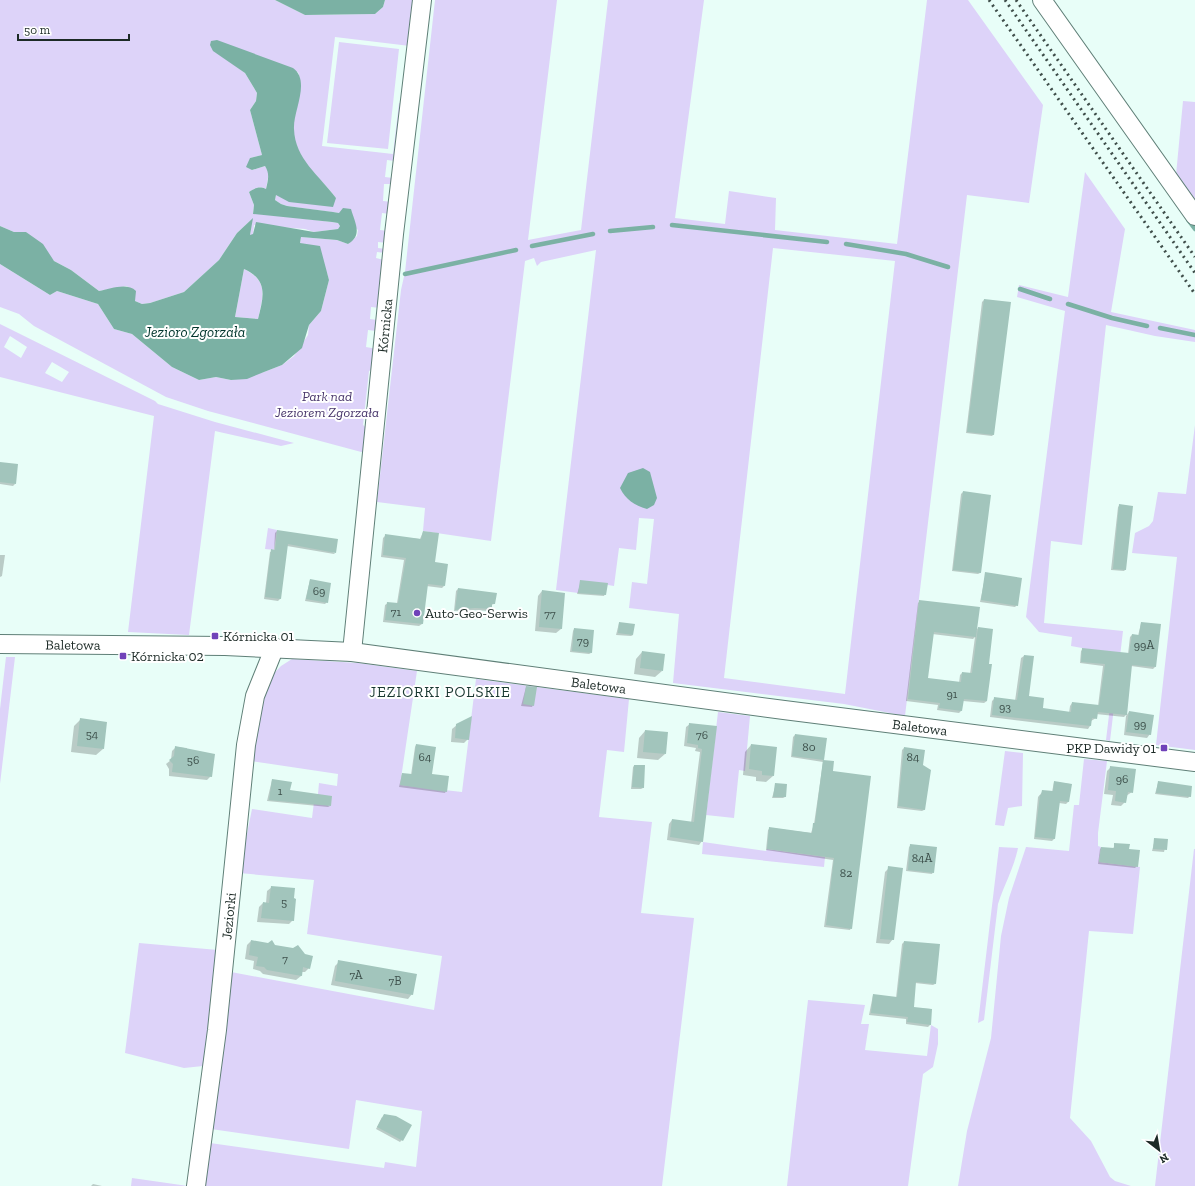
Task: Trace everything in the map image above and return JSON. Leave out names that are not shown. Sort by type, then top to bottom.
[{"type":"street","name":"Kórnicka","points":[[352,652],[394,234],[422,0]]},
{"type":"street","points":[[1042,0],[1195,216]]},
{"type":"street","name":"Baletowa","points":[[0,644],[226,646],[352,652],[784,710],[1195,762]]},
{"type":"street","name":"Jeziorki","points":[[196,1186],[218,1022],[246,745],[255,696],[274,649]]},
{"type":"green space","name":"Park nad Jeziorem Zgorzała","points":[[0,0],[275,0],[305,15],[375,14],[383,7],[385,0],[415,0],[410,46],[335,37],[322,146],[393,154],[399,103],[404,104],[395,161],[387,160],[385,177],[393,178],[393,184],[384,184],[383,201],[392,202],[390,214],[382,213],[380,230],[388,231],[387,243],[378,242],[378,248],[386,249],[385,253],[377,252],[376,258],[384,260],[381,308],[371,307],[370,319],[377,320],[376,331],[368,330],[366,347],[377,349],[375,368],[369,371],[363,425],[368,429],[365,453],[208,411],[166,397],[34,326],[19,314],[0,307],[0,264],[50,295],[57,291],[98,304],[114,329],[132,334],[172,367],[199,380],[216,377],[231,380],[264,372],[282,365],[294,356],[308,335],[309,325],[321,311],[329,280],[327,273],[300,243],[301,237],[337,240],[348,244],[357,236],[358,230],[339,213],[287,206],[275,200],[276,195],[336,198],[306,164],[294,141],[293,132],[300,89],[298,72],[232,63],[245,73],[257,93],[256,101],[250,110],[262,155],[250,158],[252,170],[265,166],[269,172],[266,189],[257,188],[249,192],[254,205],[253,213],[332,222],[338,223],[340,226],[338,229],[314,232],[305,229],[254,225],[253,235],[250,235],[252,219],[237,233],[219,260],[184,292],[150,303],[142,304],[135,301],[134,295],[127,286],[99,291],[71,270],[54,261],[26,232],[14,232],[0,226]]},
{"type":"green space","points":[[435,0],[557,0],[528,240],[581,230],[608,0],[704,0],[675,218],[725,224],[729,191],[776,198],[775,230],[897,244],[927,0],[968,0],[1043,105],[1029,203],[967,195],[905,716],[844,704],[673,683],[679,614],[629,608],[632,582],[647,584],[654,519],[639,518],[636,550],[619,548],[614,586],[608,585],[578,593],[556,590],[596,250],[541,262],[537,266],[534,258],[525,261],[491,541],[423,531],[425,508],[377,502],[401,290],[405,272]],"holes":[[[773,248],[895,261],[845,694],[724,678]]]},
{"type":"green space","points":[[339,42],[399,49],[388,149],[327,143]]},
{"type":"green space","points":[[1183,101],[1195,102],[1195,204],[1176,175]]},
{"type":"green space","points":[[1085,172],[1125,229],[1111,312],[1195,330],[1195,342],[1155,336],[1106,325],[1082,545],[1051,541],[1044,623],[1123,631],[1110,741],[1106,740],[1115,665],[1082,648],[1071,646],[1072,637],[1039,632],[1026,617],[1065,311],[1017,297],[1019,285],[1068,297]]},
{"type":"green space","points":[[244,269],[252,274],[261,284],[262,296],[258,319],[235,317]]},
{"type":"green space","points":[[0,324],[155,401],[158,404],[215,422],[294,443],[281,446],[215,431],[189,635],[128,632],[154,416],[0,377]],"holes":[[[10,336],[27,347],[21,358],[4,347]],[[52,362],[69,372],[62,382],[45,373]]]},
{"type":"green space","points":[[1195,425],[1195,750],[1156,745],[1177,557],[1132,553],[1135,533],[1149,526],[1153,521],[1158,492],[1186,494]]},
{"type":"green space","points":[[268,528],[277,530],[274,550],[265,549]]},
{"type":"green space","points":[[6,657],[15,657],[0,784],[0,709]]},
{"type":"green space","points":[[292,659],[358,663],[417,671],[400,785],[462,792],[476,679],[629,699],[624,752],[607,750],[599,817],[652,822],[641,913],[694,918],[662,1186],[204,1186],[210,1143],[384,1168],[385,1162],[416,1167],[422,1111],[356,1100],[349,1149],[211,1129],[231,972],[434,1010],[442,956],[307,934],[314,880],[239,873],[252,809],[312,818],[315,794],[318,794],[319,783],[337,786],[338,774],[251,761],[264,684],[281,666]]},
{"type":"green space","points":[[718,712],[750,716],[745,771],[739,770],[734,818],[706,815]]},
{"type":"green space","points":[[1005,751],[1023,753],[1022,806],[1008,808],[1004,826],[995,825]]},
{"type":"green space","points":[[1084,759],[1107,761],[1098,833],[1098,846],[1101,847],[1099,862],[1140,867],[1133,934],[1089,931],[1070,1118],[1091,1141],[1110,1177],[1115,1181],[1131,1186],[958,1186],[967,1131],[991,1038],[1001,936],[1009,898],[1026,847],[1069,851],[1074,805],[1079,805]]},
{"type":"green space","points":[[703,842],[766,851],[767,849],[825,857],[824,867],[702,854]]},
{"type":"green space","points":[[999,847],[1018,848],[1014,863],[998,904],[984,1020],[978,1023]]},
{"type":"green space","points":[[1194,849],[1195,1186],[1155,1186]]},
{"type":"green space","points":[[139,943],[218,950],[203,1066],[184,1068],[125,1053]]},
{"type":"green space","points":[[808,1000],[865,1005],[861,1024],[869,1024],[865,1050],[927,1056],[931,1025],[938,1029],[938,1044],[933,1067],[923,1074],[908,1186],[787,1186]]},
{"type":"green space","points":[[132,1178],[188,1186],[131,1186]]},
{"type":"water","points":[[275,0],[385,0],[383,7],[375,14],[305,15]]},
{"type":"water","name":"Jezioro Zgorzała","points":[[217,40],[293,68],[298,74],[301,80],[301,88],[294,122],[295,140],[303,158],[336,198],[333,207],[289,202],[276,195],[275,200],[287,206],[339,213],[343,208],[351,209],[357,228],[355,237],[348,244],[337,240],[301,237],[300,243],[320,246],[329,280],[321,311],[309,325],[302,348],[282,365],[247,379],[231,380],[216,377],[199,380],[172,367],[132,334],[114,329],[98,304],[57,291],[50,295],[0,264],[0,226],[14,232],[26,232],[43,244],[54,261],[71,270],[99,291],[118,287],[132,288],[136,291],[135,301],[142,304],[150,303],[184,292],[219,260],[237,233],[253,218],[250,235],[253,234],[256,222],[314,232],[338,229],[340,226],[338,223],[253,214],[254,205],[249,192],[257,188],[266,189],[268,177],[268,172],[265,166],[252,170],[246,167],[250,158],[262,155],[250,110],[256,101],[257,93],[245,73],[213,51],[210,45],[211,41]],"holes":[[[244,269],[252,273],[261,284],[263,296],[258,319],[235,317]]]},
{"type":"water","points":[[643,468],[650,472],[657,498],[654,505],[647,509],[631,502],[620,488],[628,473]]},
{"type":"building","points":[[984,299],[1011,302],[994,435],[967,432]]},
{"type":"building","points":[[0,462],[18,464],[16,484],[0,482]]},
{"type":"building","points":[[963,491],[991,495],[981,573],[953,570]]},
{"type":"building","points":[[1119,504],[1133,506],[1126,570],[1113,569]]},
{"type":"building","points":[[277,530],[338,539],[336,553],[288,544],[281,599],[265,597],[271,549],[275,550]]},
{"type":"building","points":[[423,531],[439,533],[435,562],[448,564],[445,586],[428,584],[423,624],[385,620],[387,602],[398,603],[406,558],[383,555],[385,534],[421,539]]},
{"type":"building","points":[[985,572],[1022,578],[1018,606],[981,600]]},
{"type":"building","points":[[310,579],[331,583],[328,603],[306,599]]},
{"type":"building","points":[[580,580],[608,583],[606,595],[578,593]]},
{"type":"building","points":[[458,588],[497,593],[495,604],[492,604],[492,609],[475,608],[455,610]]},
{"type":"building","points":[[542,590],[565,593],[562,629],[539,627]]},
{"type":"building","points":[[919,600],[980,607],[976,637],[934,632],[928,678],[961,682],[962,672],[972,673],[978,627],[993,629],[989,664],[992,664],[987,701],[964,699],[962,711],[939,708],[940,703],[908,699]]},
{"type":"building","points":[[619,622],[635,624],[633,635],[618,633]]},
{"type":"building","points":[[1141,622],[1161,624],[1156,667],[1132,665],[1127,715],[1098,712],[1105,664],[1081,662],[1082,648],[1129,653],[1132,634],[1139,635]]},
{"type":"building","points":[[574,628],[594,630],[592,653],[572,651]]},
{"type":"building","points":[[642,651],[665,654],[663,671],[640,668]]},
{"type":"building","points":[[1024,655],[1034,656],[1029,696],[1044,698],[1043,708],[1071,712],[1072,702],[1099,705],[1097,719],[1092,718],[1091,726],[992,715],[994,697],[1017,700]]},
{"type":"building","points":[[526,686],[537,687],[534,706],[523,704]]},
{"type":"building","points":[[1129,711],[1154,715],[1151,735],[1126,732]]},
{"type":"building","points":[[472,716],[469,740],[455,738],[456,724]]},
{"type":"building","points":[[80,718],[107,722],[104,749],[77,746]]},
{"type":"building","points":[[689,723],[717,726],[703,842],[670,837],[672,819],[694,822],[702,749],[698,748],[698,745],[687,743]]},
{"type":"building","points":[[645,730],[668,732],[666,754],[643,752]]},
{"type":"building","points":[[795,734],[827,738],[824,760],[792,756]]},
{"type":"building","points":[[416,744],[436,747],[432,774],[449,776],[447,792],[400,785],[402,773],[412,774]]},
{"type":"building","points":[[751,744],[777,747],[774,776],[762,775],[762,771],[749,769]]},
{"type":"building","points":[[175,746],[215,754],[212,777],[172,772],[173,764],[169,760],[174,756]]},
{"type":"building","points":[[904,747],[925,750],[923,765],[931,770],[925,810],[898,806]]},
{"type":"building","points":[[823,760],[834,761],[833,771],[871,776],[852,929],[826,925],[834,858],[767,849],[769,827],[812,833],[813,823],[815,823]]},
{"type":"building","points":[[634,765],[645,765],[644,788],[632,787]]},
{"type":"building","points":[[1110,766],[1136,769],[1133,793],[1128,792],[1126,803],[1115,801],[1116,791],[1108,790]]},
{"type":"building","points":[[272,779],[292,782],[290,790],[332,796],[331,806],[269,800]]},
{"type":"building","points":[[1054,781],[1072,784],[1069,802],[1060,801],[1055,839],[1035,837],[1040,795],[1042,790],[1053,791]]},
{"type":"building","points":[[1158,781],[1192,786],[1191,797],[1156,793]]},
{"type":"building","points":[[775,783],[787,784],[786,797],[773,797]]},
{"type":"building","points":[[1154,838],[1168,839],[1167,850],[1153,849]]},
{"type":"building","points":[[1114,843],[1130,844],[1129,849],[1140,850],[1138,867],[1099,862],[1101,847],[1114,848]]},
{"type":"building","points":[[910,844],[937,847],[934,873],[908,870]]},
{"type":"building","points":[[888,866],[903,868],[894,940],[880,939]]},
{"type":"building","points":[[271,886],[295,888],[294,898],[296,899],[294,921],[261,918],[263,902],[269,903]]},
{"type":"building","points":[[251,940],[268,943],[272,940],[275,945],[293,948],[298,945],[305,954],[313,956],[310,969],[303,967],[302,976],[267,970],[264,967],[256,966],[258,957],[249,955]]},
{"type":"building","points":[[904,941],[940,944],[936,984],[916,982],[914,1007],[932,1009],[931,1025],[907,1022],[908,1017],[871,1013],[873,994],[897,997]]},
{"type":"building","points":[[338,960],[417,974],[413,995],[335,981]]},
{"type":"building","points":[[384,1114],[396,1116],[412,1125],[403,1141],[377,1127]]},
{"type":"waterway","points":[[1189,221],[1195,229]]},
{"type":"waterway","points":[[672,225],[827,242]]},
{"type":"waterway","points":[[610,231],[653,227]]},
{"type":"waterway","points":[[532,246],[593,234]]},
{"type":"waterway","points":[[846,244],[906,254],[948,267]]},
{"type":"waterway","points":[[405,274],[516,250]]},
{"type":"waterway","points":[[1020,289],[1050,299]]},
{"type":"waterway","points":[[1068,304],[1112,318],[1147,326]]},
{"type":"waterway","points":[[1160,328],[1195,335]]},
{"type":"railway","points":[[989,0],[1195,294]]},
{"type":"railway","points":[[1005,0],[1195,273]]},
{"type":"railway","points":[[1016,0],[1195,257]]},
{"type":"place","name":"Auto-Geo-Serwis","points":[[417,613]]},
{"type":"place","name":"Kórnicka 01","points":[[215,636]]},
{"type":"place","name":"Kórnicka 02","points":[[123,656]]},
{"type":"place","name":"PKP Dawidy 01","points":[[1164,748]]},
{"type":"district","name":"JEZIORKI POLSKIE","points":[[440,692]]}]
